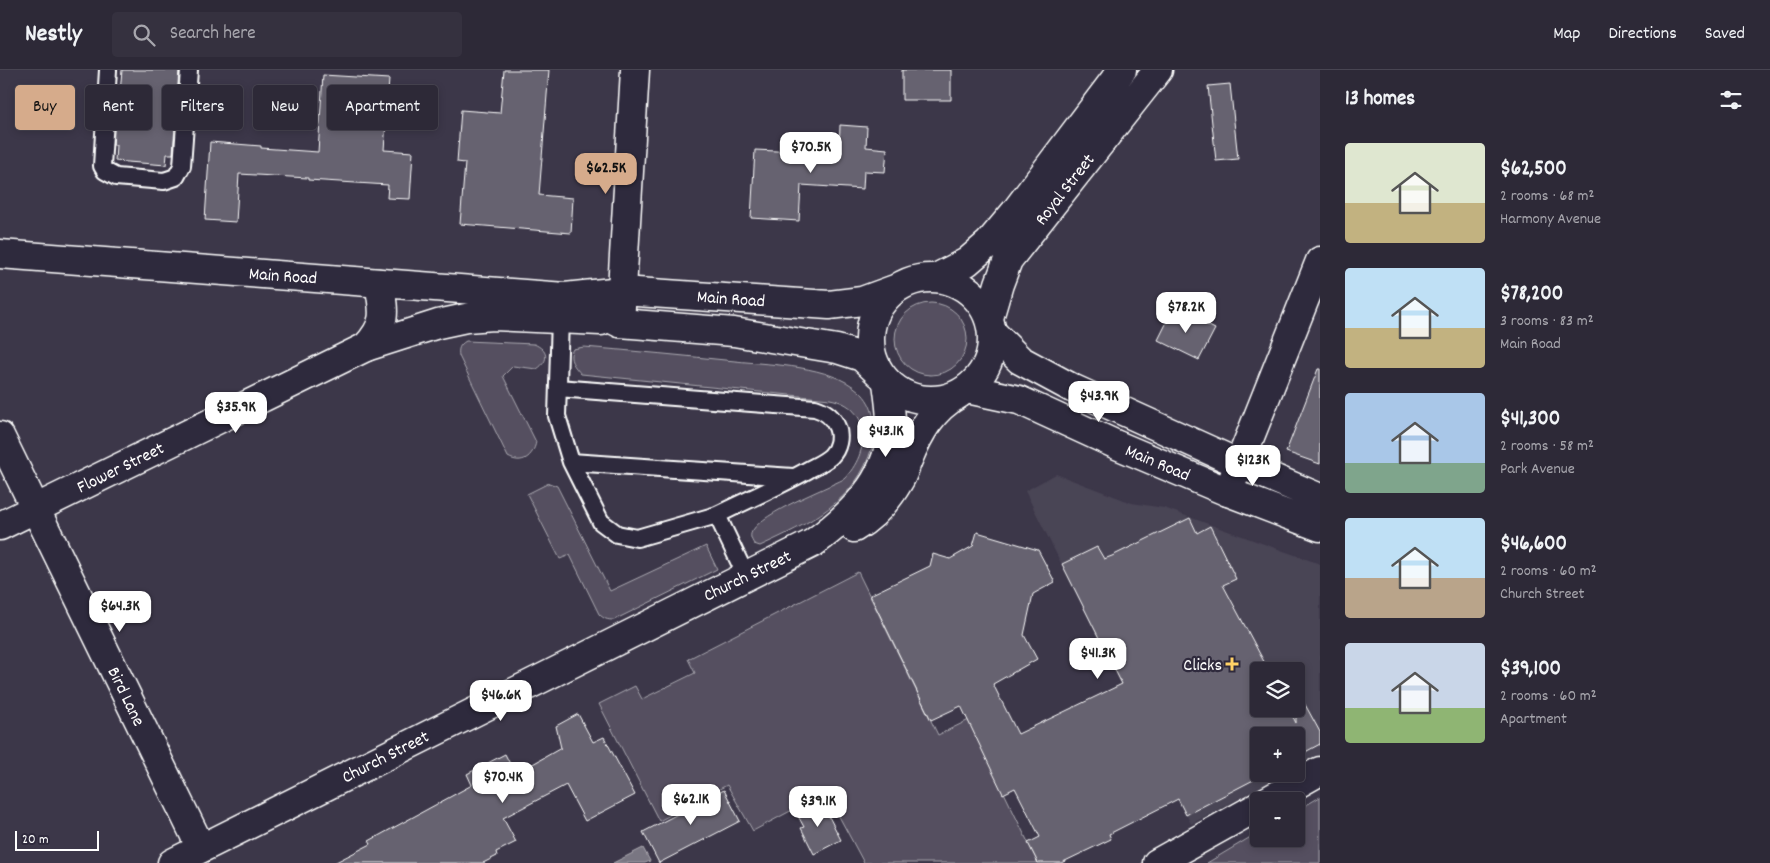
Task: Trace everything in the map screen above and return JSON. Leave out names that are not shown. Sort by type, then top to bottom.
[{"type":"main road","points":[[620,323],[635,70]]},
{"type":"main road","name":"Royal Street","points":[[936,278],[967,262],[989,243],[1015,212],[1122,70]]},
{"type":"main road","name":"Royal Street","points":[[991,325],[999,284],[1008,260],[1158,70]]},
{"type":"main road","name":"Main Road","points":[[0,254],[379,283],[562,308],[620,323],[734,332],[820,345],[862,357],[899,391],[913,398],[928,401],[944,399],[963,391],[1000,395],[1019,400],[1117,445],[1228,492],[1320,527]]},
{"type":"main road","points":[[1228,492],[1320,261]]},
{"type":"main road","name":"Main Road","points":[[562,308],[622,291],[829,305],[857,302],[895,289],[914,279],[936,278],[950,280],[974,294],[983,305],[991,325],[1020,360],[1072,388],[1320,498]]},
{"type":"main road","name":"Flower Street","points":[[0,526],[366,347],[380,329],[384,312],[379,283]]},
{"type":"main road","name":"Main Road","points":[[883,378],[870,352],[870,328],[879,306],[895,289]]},
{"type":"main road","points":[[366,347],[438,324],[466,318],[562,308]]},
{"type":"main road","points":[[963,391],[979,378],[988,364],[992,348],[991,325]]},
{"type":"main road","name":"Church Street","points":[[813,543],[847,515],[865,496],[880,473],[888,453],[892,414],[883,378]]},
{"type":"main road","name":"Church Street","points":[[172,863],[746,576],[813,543],[830,539],[862,523],[889,497],[900,480],[917,439],[938,408],[963,391]]},
{"type":"main road","name":"Bird Lane","points":[[0,436],[201,848]]},
{"type":"main road","points":[[1283,792],[1320,772]]},
{"type":"main road","points":[[1157,863],[1250,811]]},
{"type":"lane","points":[[108,70],[102,166],[110,175],[116,177],[164,181],[176,177],[182,166],[189,70]]},
{"type":"lane","points":[[558,388],[805,407],[823,410],[835,422],[839,431],[839,440],[831,456],[823,462],[795,478],[717,515],[637,538],[616,534],[601,522],[570,462],[558,416],[558,388],[562,308]]},
{"type":"lane","points":[[570,462],[795,478]]},
{"type":"lane","points":[[717,515],[746,576]]},
{"type":"shaded area","points":[[924,303],[938,303],[957,313],[967,332],[967,346],[957,365],[938,375],[924,375],[905,365],[895,346],[895,332],[905,313]]},
{"type":"shaded area","points":[[466,341],[534,344],[545,352],[544,362],[537,369],[513,366],[503,376],[536,442],[530,455],[522,460],[508,457],[459,356],[460,347]]},
{"type":"shaded area","points":[[584,347],[783,365],[817,371],[847,382],[864,397],[873,417],[874,439],[865,466],[843,496],[813,519],[760,546],[754,544],[751,534],[759,523],[781,509],[844,479],[853,468],[859,457],[863,432],[860,421],[854,411],[844,404],[830,399],[581,374],[571,359],[571,353],[573,349]]},
{"type":"shaded area","points":[[1056,474],[1132,503],[1164,508],[1320,564],[1320,755],[1305,763],[1305,727],[1250,727],[1250,782],[1270,782],[1191,824],[1025,491]]},
{"type":"shaded area","points":[[549,483],[557,486],[610,591],[706,546],[717,569],[614,620],[604,618],[599,614],[570,555],[560,559],[527,494]]},
{"type":"shaded area","points":[[858,572],[938,735],[969,720],[1038,863],[864,863],[826,792],[753,831],[727,785],[659,821],[599,704],[635,686],[642,699],[695,673],[688,659]]},
{"type":"shaded area","points":[[1320,797],[1320,863],[1207,863],[1250,837],[1250,847],[1305,847],[1305,806]]},
{"type":"shaded area","points":[[643,848],[650,861],[645,863],[613,863]]},
{"type":"building","points":[[122,70],[179,70],[178,85],[162,85],[162,130],[175,130],[173,154],[167,154],[166,165],[115,161],[116,145],[113,145],[114,130],[152,130],[152,85],[121,85]]},
{"type":"building","points":[[504,70],[549,70],[539,195],[573,198],[571,233],[460,224],[465,163],[457,162],[461,110],[500,113]]},
{"type":"building","points":[[902,70],[951,70],[951,100],[902,100]]},
{"type":"building","points":[[323,75],[389,79],[389,85],[327,85],[327,130],[385,130],[384,150],[413,152],[410,199],[387,198],[388,185],[239,174],[236,222],[205,220],[210,142],[318,152]]},
{"type":"building","points":[[1230,84],[1238,159],[1216,161],[1208,86]]},
{"type":"building","points":[[840,125],[867,127],[866,147],[887,149],[885,172],[864,171],[863,189],[801,185],[799,221],[751,218],[755,150],[839,154]]},
{"type":"building","points":[[1174,308],[1215,329],[1199,360],[1158,340]]},
{"type":"building","points":[[1318,369],[1320,369],[1320,464],[1286,452]]},
{"type":"building","points":[[1190,518],[1197,533],[1210,526],[1236,579],[1223,585],[1264,662],[1250,662],[1250,717],[1293,717],[1296,723],[1296,717],[1305,717],[1305,704],[1320,732],[1320,744],[1305,752],[1305,727],[1250,727],[1250,782],[1186,815],[1178,799],[1109,834],[1111,839],[1061,863],[1038,863],[1028,843],[1040,837],[1015,788],[1003,794],[961,706],[931,720],[870,595],[930,566],[933,554],[950,559],[973,546],[977,532],[1038,550],[1055,582],[1033,594],[1024,635],[1037,659],[993,684],[1018,734],[1122,684],[1062,564],[1097,547],[1104,559]]},
{"type":"building","points":[[578,714],[593,742],[604,737],[635,795],[585,821],[566,785],[503,818],[516,842],[496,852],[497,856],[483,863],[334,863],[371,844],[369,841],[472,785],[467,774],[505,754],[515,774],[561,748],[556,726]]},
{"type":"building","points":[[724,790],[740,821],[659,863],[643,832]]},
{"type":"building","points":[[821,801],[841,840],[814,854],[801,828],[804,827],[797,814]]},
{"type":"place","name":"Clicks","points":[[1232,664]]}]
